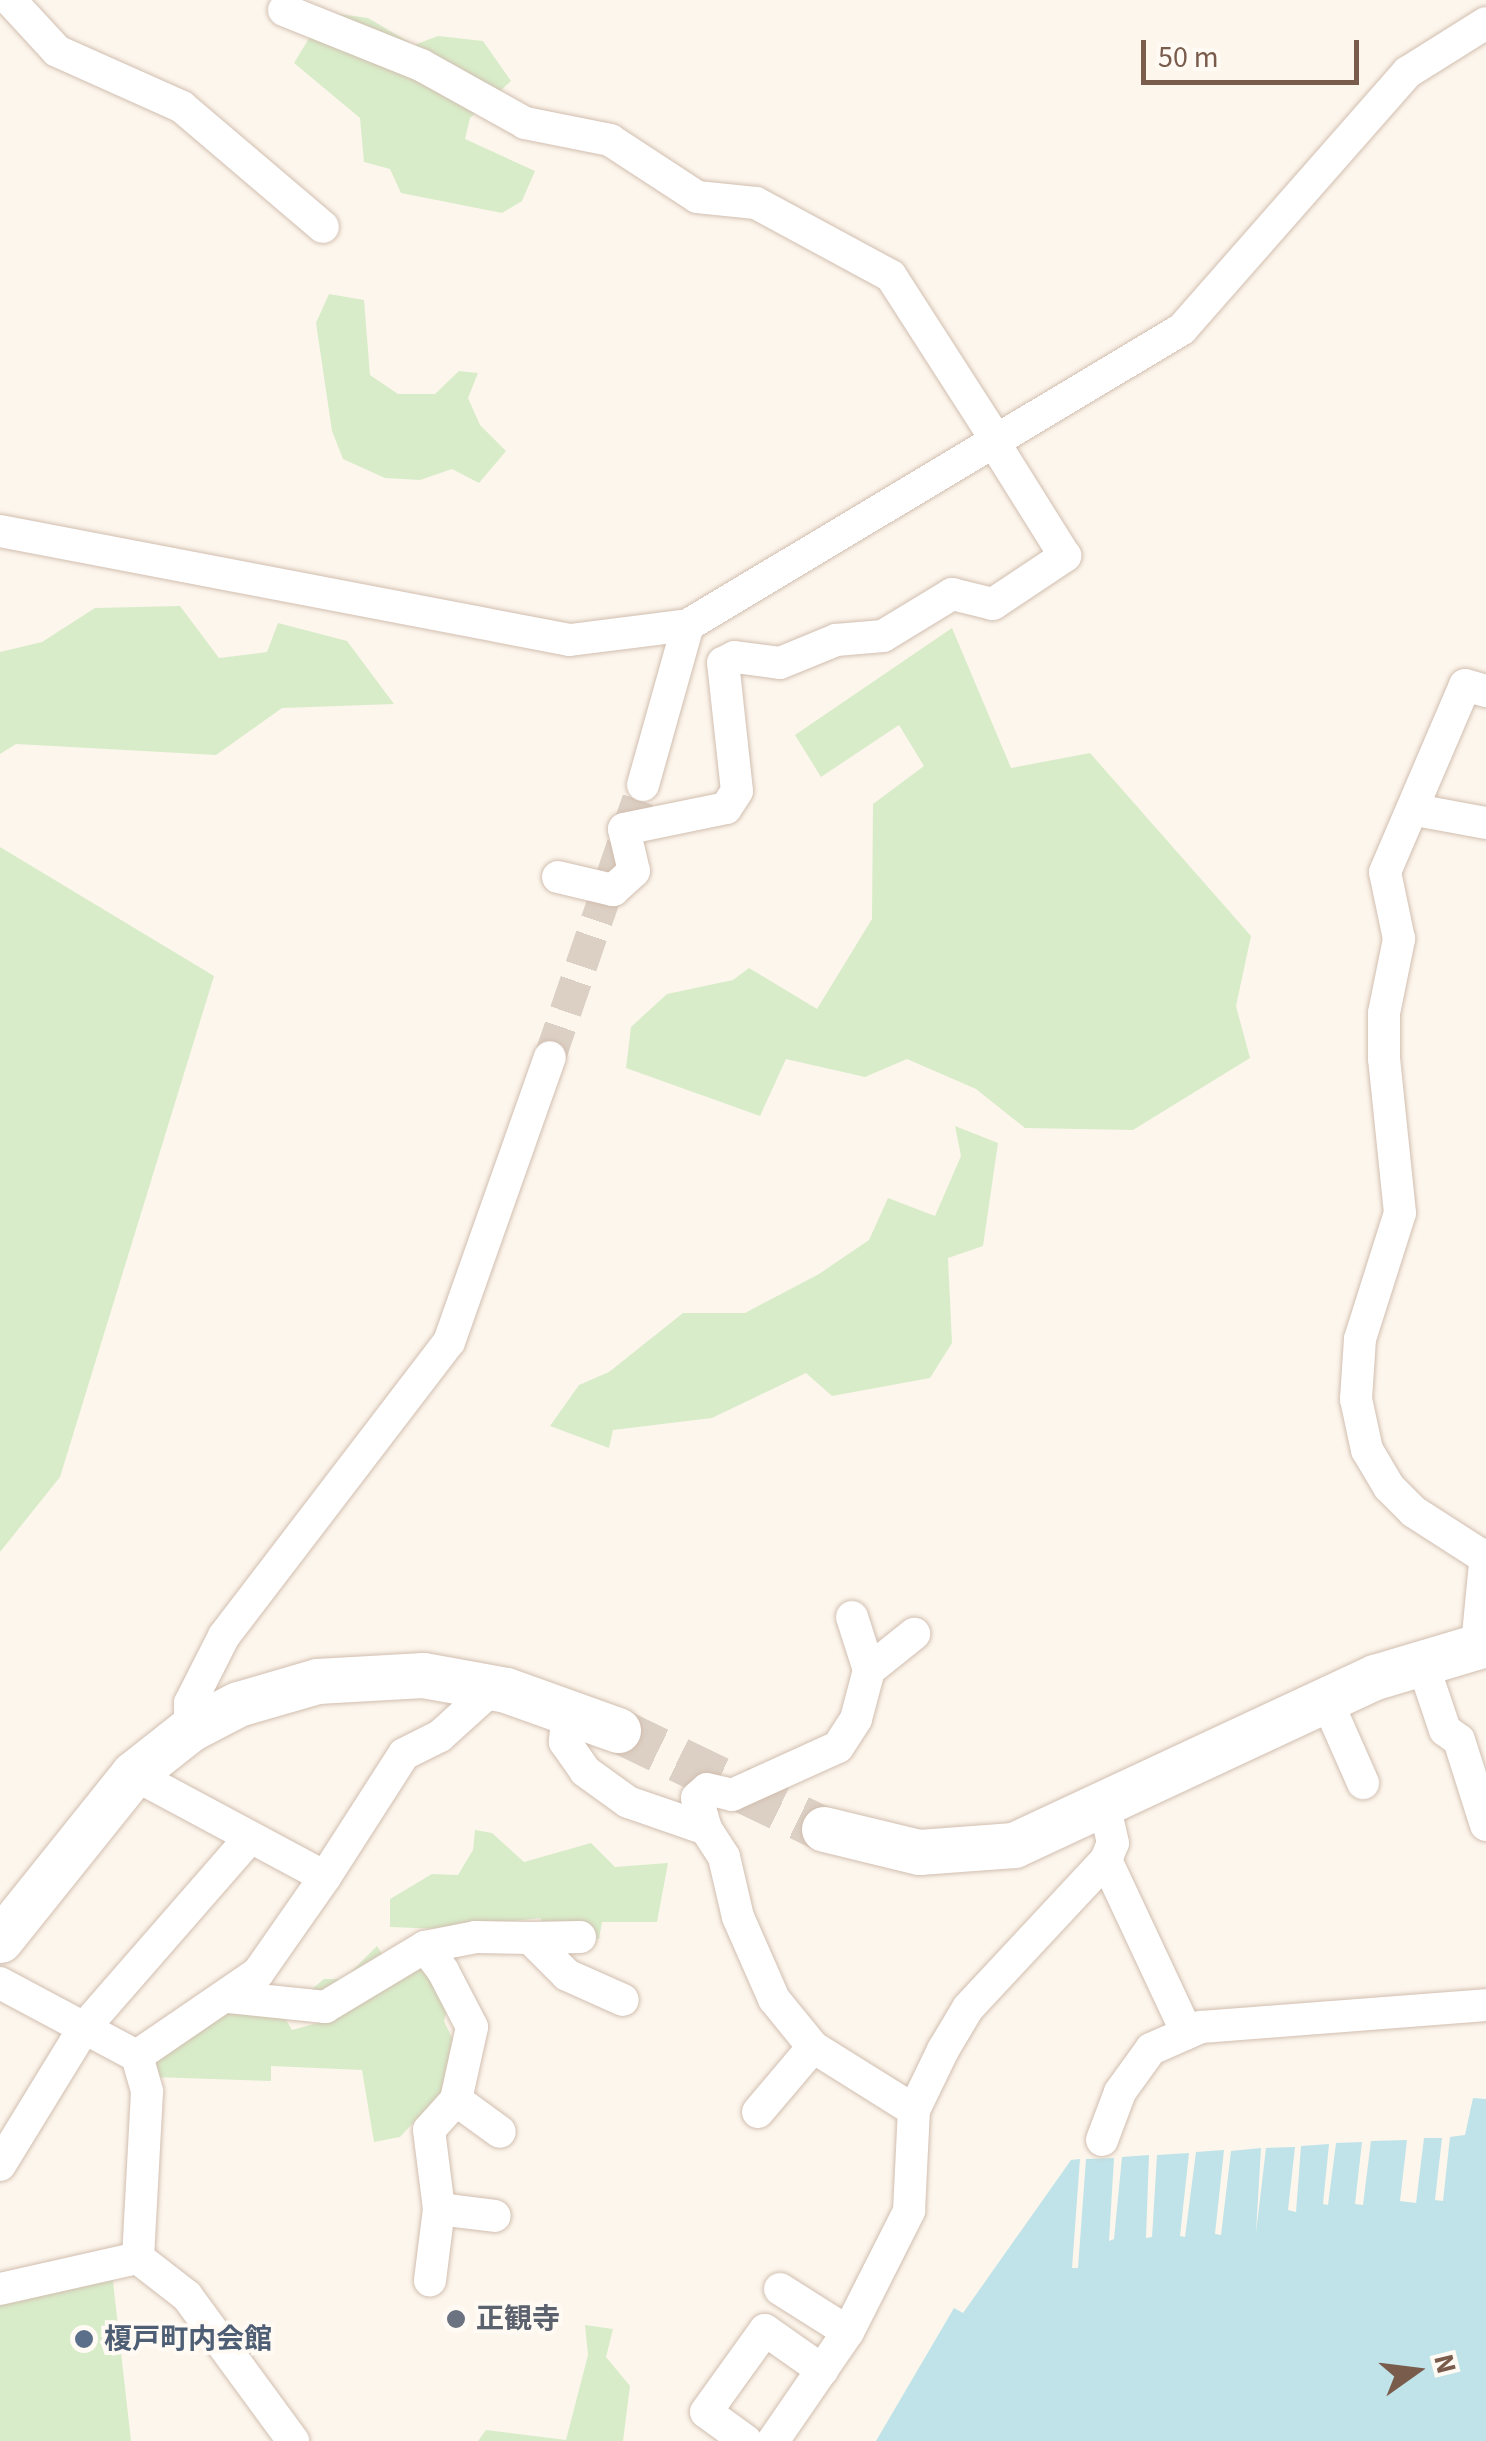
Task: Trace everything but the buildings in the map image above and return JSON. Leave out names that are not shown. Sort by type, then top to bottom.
[{"type":"street","points":[[10,0],[58,51],[182,107],[323,227]]},
{"type":"street","points":[[284,10],[420,65],[525,123],[610,140],[698,196],[756,203],[891,276],[1065,556],[993,604],[952,594],[883,636],[836,640],[780,663],[735,657],[723,663],[737,790],[726,808],[624,828],[634,871],[613,890],[558,877]]},
{"type":"street","points":[[0,532],[570,640],[688,626],[994,438],[1182,329],[1408,72],[1486,24]]},
{"type":"street","points":[[643,785],[688,626]]},
{"type":"street","points":[[824,1829],[919,1852],[966,1852],[1014,1845],[1105,1808],[1326,1699],[1421,1659],[1482,1644],[1484,1554],[1414,1512],[1389,1487],[1366,1450],[1356,1398],[1360,1339],[1400,1213],[1384,1059],[1384,1013],[1399,939],[1385,872],[1415,810],[1464,685],[1486,691]]},
{"type":"street","points":[[1415,810],[1486,823]]},
{"type":"street","points":[[190,1729],[190,1703],[224,1636],[449,1342],[550,1058]]},
{"type":"street","points":[[852,1617],[869,1670],[856,1719],[838,1747],[732,1795],[706,1790],[697,1798],[706,1829],[724,1857],[738,1917],[774,1999],[813,2047],[914,2110]]},
{"type":"street","points":[[869,1670],[914,1634]]},
{"type":"street","points":[[1421,1659],[1446,1730],[1473,1735],[1486,1825]]},
{"type":"street","points":[[0,1940],[133,1774],[190,1729],[238,1704],[317,1681],[423,1675],[493,1688],[618,1730]]},
{"type":"street","points":[[137,2056],[229,1997],[258,1973],[404,1754],[440,1736],[493,1688]]},
{"type":"street","points":[[1326,1699],[1356,1747],[1363,1783]]},
{"type":"street","points":[[568,1711],[565,1742],[585,1771],[628,1802],[706,1829]]},
{"type":"street","points":[[133,1774],[325,1877]]},
{"type":"street","points":[[773,2441],[848,2332],[908,2212],[914,2110],[968,2008],[1106,1860],[1113,1843],[1105,1808]]},
{"type":"street","points":[[0,2164],[84,2028],[250,1838]]},
{"type":"street","points":[[1106,1860],[1187,2033]]},
{"type":"street","points":[[229,1997],[325,2007],[426,1947],[476,1937],[580,1937]]},
{"type":"street","points":[[530,1938],[567,1975],[624,2000]]},
{"type":"street","points":[[426,1947],[472,2028],[456,2100],[429,2130],[438,2209],[430,2280]]},
{"type":"street","points":[[0,1983],[137,2056],[147,2092],[138,2258]]},
{"type":"street","points":[[1102,2140],[1120,2092],[1152,2050],[1202,2027],[1486,2005]]},
{"type":"street","points":[[758,2112],[813,2047]]},
{"type":"street","points":[[456,2100],[500,2132]]},
{"type":"street","points":[[438,2209],[495,2216]]},
{"type":"street","points":[[0,2289],[138,2258],[188,2296],[293,2441]]},
{"type":"street","points":[[780,2288],[848,2332]]},
{"type":"street","points":[[746,2441],[706,2412],[765,2330],[822,2370]]},
{"type":"green space","points":[[325,12],[368,18],[414,45],[438,36],[483,41],[511,81],[470,118],[465,139],[535,171],[522,201],[502,213],[401,193],[390,169],[364,162],[360,118],[294,63]]},
{"type":"green space","points":[[329,294],[364,300],[370,375],[398,394],[435,394],[459,371],[478,373],[468,398],[480,425],[506,451],[479,483],[452,469],[420,480],[385,478],[343,459],[332,431],[316,323]]},
{"type":"green space","points":[[180,606],[219,658],[267,652],[278,623],[347,641],[394,704],[282,708],[216,755],[16,744],[0,754],[0,652],[42,642],[95,608]]},
{"type":"green space","points":[[952,628],[1011,768],[1090,753],[1251,936],[1236,1006],[1250,1058],[1133,1130],[1025,1128],[976,1089],[907,1059],[865,1077],[786,1059],[760,1116],[626,1068],[631,1027],[667,994],[733,980],[749,968],[817,1009],[872,919],[873,804],[924,766],[899,725],[821,777],[795,735]]},
{"type":"green space","points":[[0,847],[214,976],[60,1477],[0,1552]]},
{"type":"green space","points":[[955,1126],[998,1143],[983,1246],[948,1258],[952,1343],[930,1378],[832,1396],[806,1373],[712,1418],[613,1430],[609,1448],[550,1426],[579,1385],[609,1372],[683,1313],[745,1313],[819,1274],[869,1240],[888,1198],[935,1216],[961,1156]]},
{"type":"green space","points":[[475,1830],[492,1833],[524,1862],[591,1843],[615,1867],[668,1863],[657,1922],[602,1922],[599,1939],[540,1932],[541,1918],[442,1929],[390,1927],[390,1899],[432,1874],[458,1875],[473,1850]]},
{"type":"green space","points":[[377,1946],[385,1958],[419,1962],[448,2005],[444,2021],[459,2052],[450,2083],[400,2137],[374,2142],[362,2070],[271,2066],[271,2081],[153,2077],[151,2060],[234,2006],[282,2013],[292,2030],[321,2022],[306,1994],[324,1979],[344,1979]]},
{"type":"green space","points":[[112,2273],[131,2441],[0,2441],[0,2301]]},
{"type":"green space","points":[[585,2325],[613,2329],[606,2357],[630,2386],[623,2441],[478,2441],[486,2430],[566,2440],[588,2355]]},
{"type":"water","points":[[1473,2098],[1486,2099],[1486,2441],[876,2441],[954,2308],[963,2313],[1071,2160],[1080,2159],[1072,2268],[1078,2268],[1086,2159],[1114,2158],[1109,2241],[1114,2239],[1122,2157],[1149,2155],[1146,2238],[1152,2237],[1157,2155],[1189,2153],[1180,2236],[1185,2237],[1196,2152],[1224,2150],[1215,2234],[1221,2235],[1231,2151],[1261,2148],[1256,2233],[1266,2148],[1295,2147],[1288,2210],[1296,2212],[1301,2146],[1329,2144],[1323,2204],[1328,2205],[1336,2143],[1362,2142],[1355,2204],[1363,2205],[1371,2141],[1407,2140],[1400,2201],[1416,2203],[1424,2138],[1442,2138],[1435,2200],[1443,2201],[1450,2137],[1465,2135]]},
{"type":"tunnel","points":[[550,1057],[643,785]]},
{"type":"tunnel","points":[[618,1730],[824,1829]]},
{"type":"place","name":"正観寺","points":[[456,2319]]},
{"type":"place","name":"榎戸町内会館","points":[[84,2339]]}]
